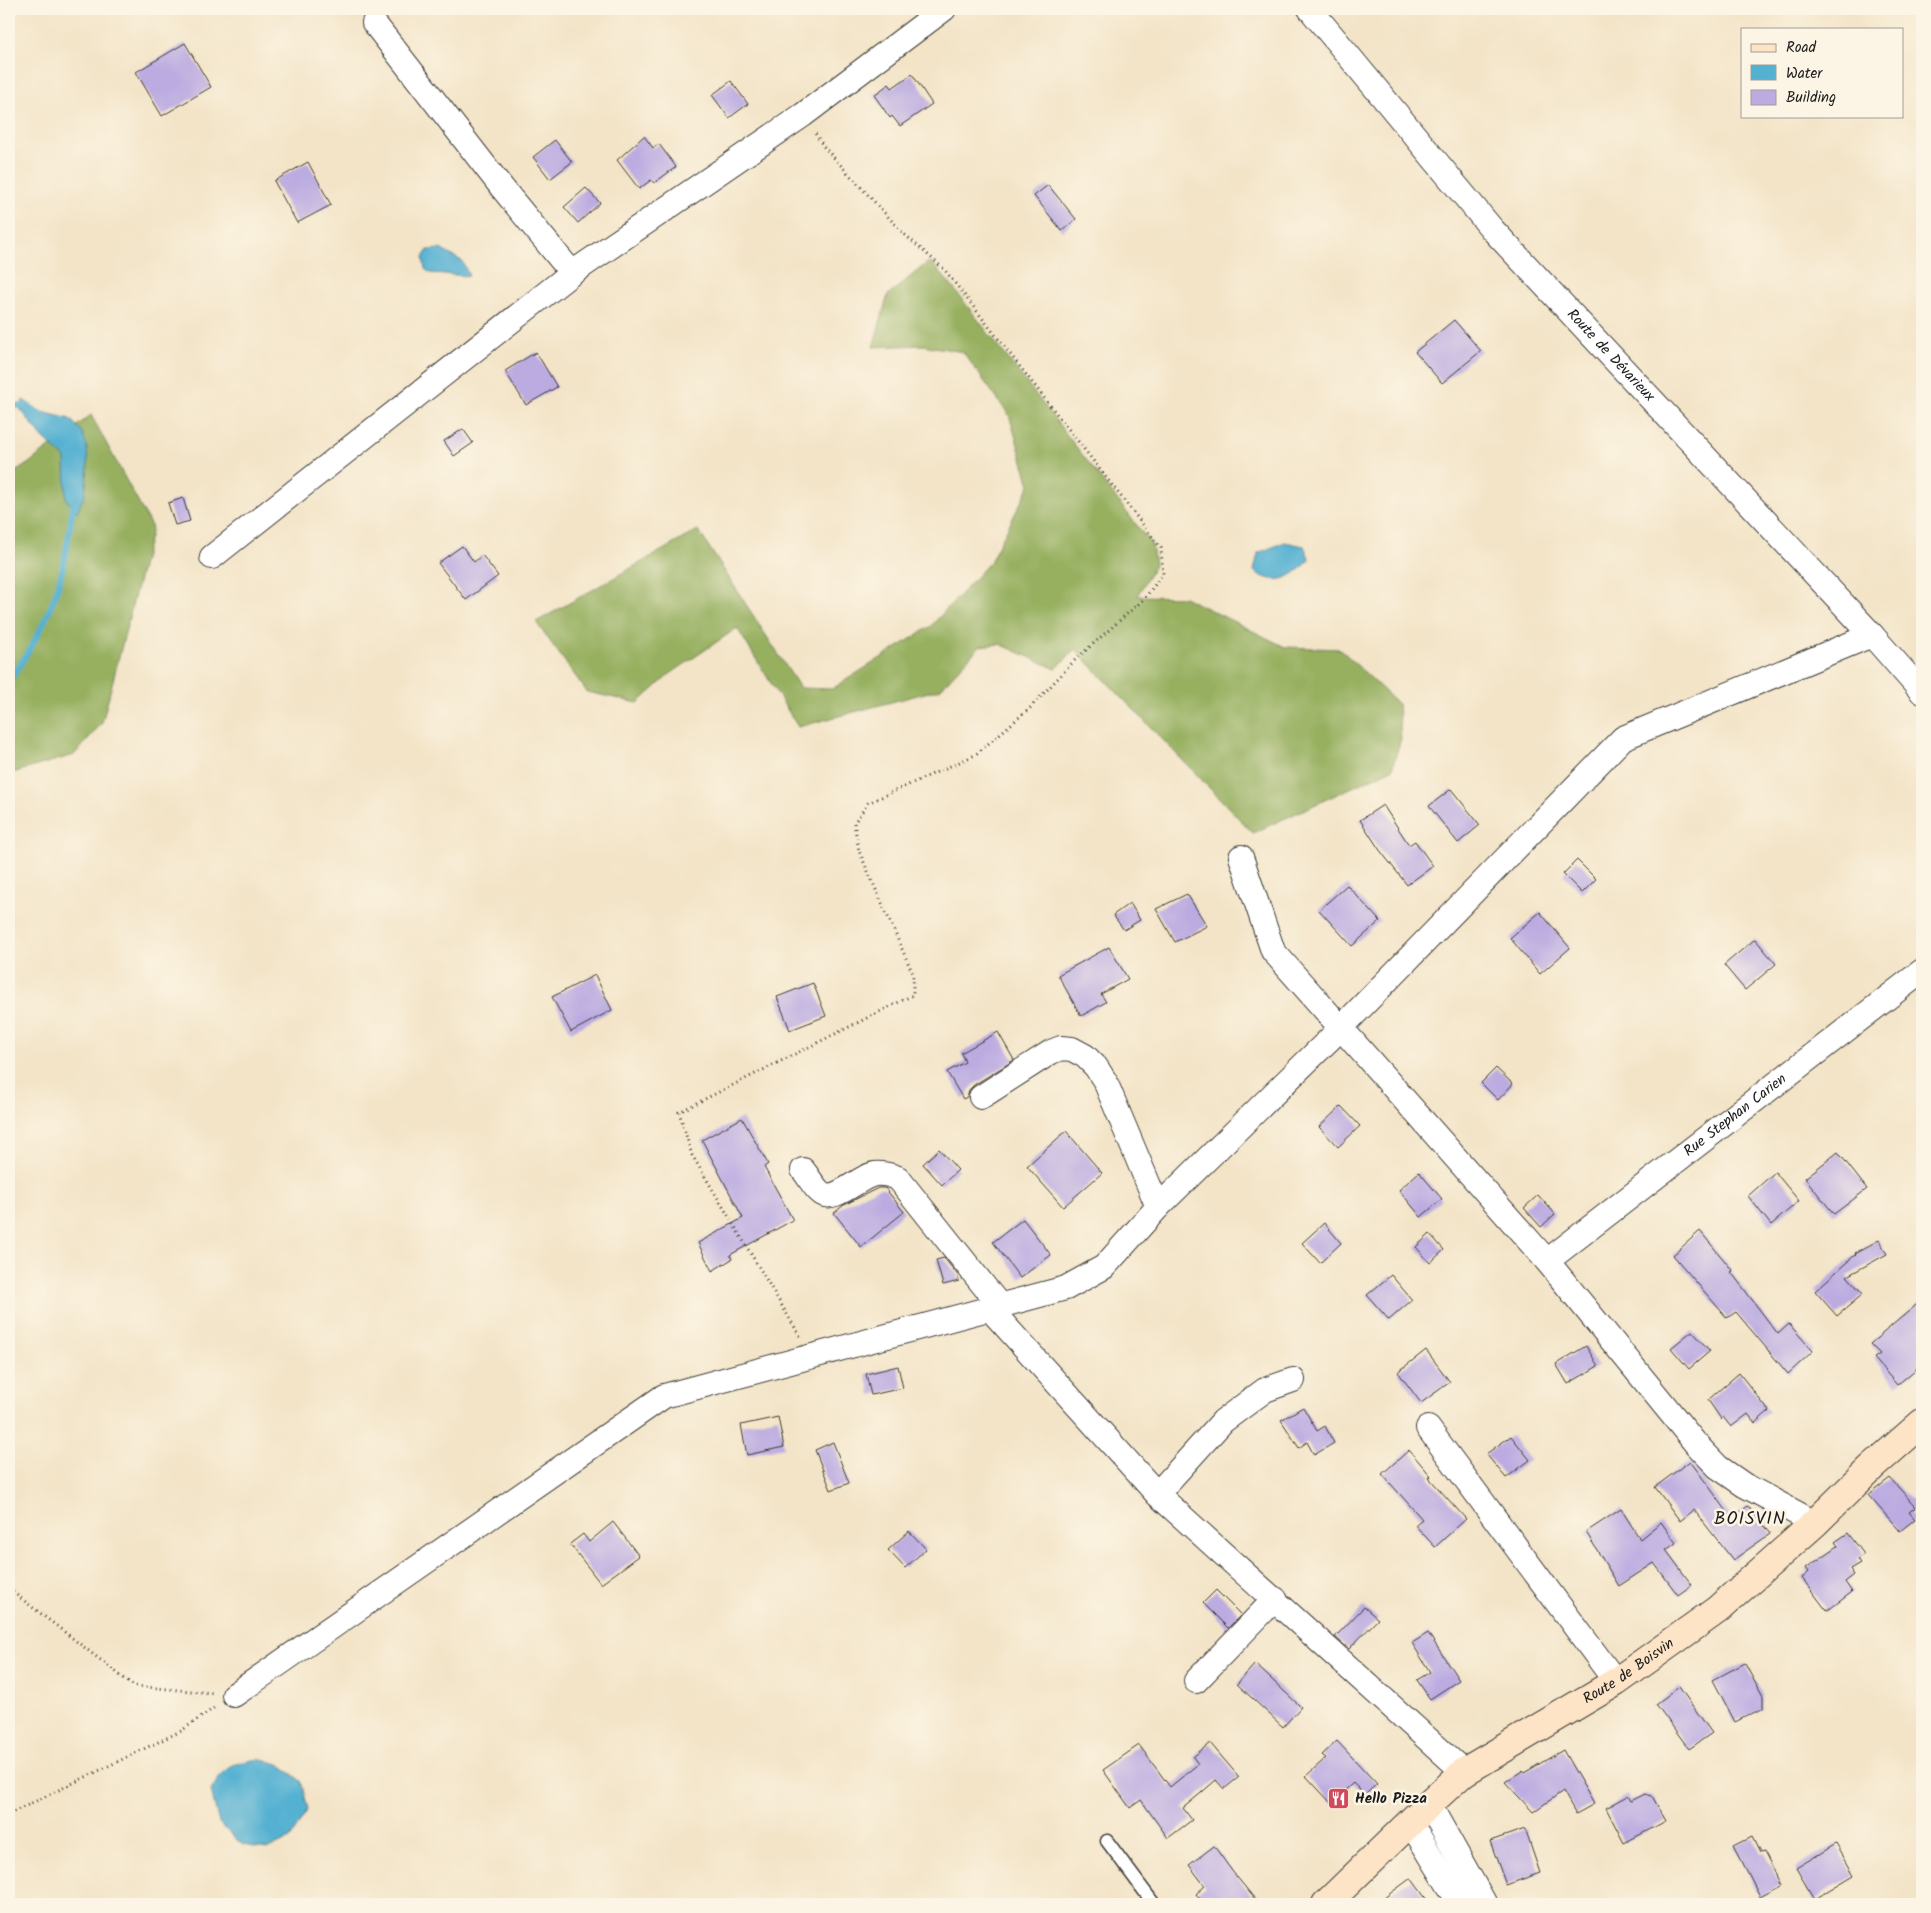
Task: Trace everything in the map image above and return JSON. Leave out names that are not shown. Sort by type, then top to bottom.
[{"type":"main road","name":"Route de Boisvin","points":[[1326,1904],[1464,1772],[1616,1682],[1717,1610],[1815,1524],[1872,1467],[1922,1424]]},
{"type":"street","points":[[212,557],[572,273],[803,115],[944,9]]},
{"type":"street","name":"Route de Dévarieux","points":[[1310,9],[1492,228],[1922,692]]},
{"type":"street","points":[[374,23],[503,189],[572,273]]},
{"type":"street","points":[[234,1695],[664,1396],[1066,1288],[1087,1278],[1104,1267],[1158,1207],[1341,1028],[1623,738],[1872,636]]},
{"type":"street","points":[[1241,857],[1273,951],[1547,1261],[1676,1421],[1718,1467],[1744,1485],[1815,1524]]},
{"type":"street","name":"Rue Stephan Carien","points":[[1547,1261],[1922,971]]},
{"type":"street","points":[[980,1097],[1051,1052],[1061,1048],[1072,1049],[1085,1056],[1105,1081],[1158,1207]]},
{"type":"street","points":[[803,1170],[820,1193],[828,1196],[835,1195],[867,1176],[888,1174],[898,1178],[995,1307],[1157,1494],[1464,1772]]},
{"type":"street","points":[[1157,1494],[1223,1421],[1264,1390],[1294,1380]]},
{"type":"street","points":[[1428,1428],[1616,1682]]},
{"type":"street","points":[[1196,1681],[1275,1600]]},
{"type":"street","points":[[1420,1813],[1460,1904]]},
{"type":"street","points":[[1420,1813],[1485,1904]]},
{"type":"lane","points":[[1107,1841],[1154,1904]]},
{"type":"path","points":[[803,115],[830,155],[903,233],[944,269],[1161,548],[1163,574],[1144,599],[1076,659],[1030,708],[975,755],[868,803],[854,823],[859,851],[914,974],[913,994],[679,1112],[692,1155],[812,1357]]},
{"type":"path","points":[[9,1589],[134,1686],[234,1695]]},
{"type":"path","points":[[9,1814],[181,1731],[234,1695]]},
{"type":"green space","points":[[927,263],[933,264],[955,290],[1152,545],[1155,565],[1137,596],[1184,597],[1285,647],[1340,649],[1398,704],[1401,738],[1392,769],[1253,833],[1075,649],[1056,669],[1000,644],[980,646],[940,689],[798,727],[737,628],[670,674],[638,703],[587,692],[536,622],[698,530],[800,688],[832,689],[931,626],[990,562],[1030,485],[1009,415],[963,352],[923,345],[873,347],[888,295]]},
{"type":"green space","points":[[91,415],[152,528],[102,723],[74,755],[9,774],[9,476],[29,463]]},
{"type":"water","points":[[440,249],[462,261],[469,276],[430,273],[425,269],[423,257],[428,250]]},
{"type":"water","points":[[23,400],[42,412],[70,419],[82,432],[87,447],[88,466],[85,494],[77,512],[66,499],[65,458],[43,438],[21,410]]},
{"type":"water","points":[[1285,542],[1304,546],[1310,560],[1297,571],[1284,578],[1270,579],[1254,571],[1258,553]]},
{"type":"water","points":[[259,1759],[279,1764],[301,1781],[308,1809],[290,1839],[267,1849],[243,1845],[219,1823],[211,1791],[225,1770],[235,1764]]},
{"type":"building","points":[[185,43],[211,87],[162,116],[136,72]]},
{"type":"building","points":[[912,74],[932,104],[900,126],[892,116],[890,118],[874,95],[889,84],[892,88]]},
{"type":"building","points":[[731,81],[748,104],[729,118],[712,95]]},
{"type":"building","points":[[644,136],[653,148],[659,144],[676,167],[654,183],[651,180],[639,189],[617,160]]},
{"type":"building","points":[[555,140],[572,162],[550,179],[533,157]]},
{"type":"building","points":[[308,162],[331,205],[297,223],[274,181]]},
{"type":"building","points":[[1048,185],[1076,219],[1062,231],[1034,196]]},
{"type":"building","points":[[586,188],[600,203],[578,223],[564,207]]},
{"type":"building","points":[[1454,320],[1481,351],[1442,383],[1415,352]]},
{"type":"building","points":[[536,352],[557,387],[526,405],[505,371]]},
{"type":"building","points":[[463,429],[473,443],[454,456],[444,441]]},
{"type":"building","points":[[183,498],[190,521],[175,525],[168,503]]},
{"type":"building","points":[[462,546],[474,562],[482,555],[498,576],[466,600],[438,563]]},
{"type":"building","points":[[1451,789],[1480,825],[1458,843],[1429,806]]},
{"type":"building","points":[[1383,805],[1409,845],[1415,841],[1433,866],[1407,885],[1379,849],[1360,820]]},
{"type":"building","points":[[1577,860],[1596,879],[1582,893],[1563,874]]},
{"type":"building","points":[[1347,885],[1380,921],[1352,946],[1319,910]]},
{"type":"building","points":[[1187,894],[1207,926],[1175,942],[1156,909]]},
{"type":"building","points":[[1130,903],[1140,920],[1124,930],[1113,915]]},
{"type":"building","points":[[1540,912],[1570,948],[1540,974],[1510,938]]},
{"type":"building","points":[[1755,939],[1776,964],[1745,990],[1724,965]]},
{"type":"building","points":[[1109,947],[1128,979],[1101,994],[1106,1002],[1081,1016],[1058,975]]},
{"type":"building","points":[[595,975],[612,1010],[571,1032],[552,997]]},
{"type":"building","points":[[813,983],[826,1016],[790,1030],[777,997]]},
{"type":"building","points":[[998,1032],[1014,1060],[974,1085],[969,1090],[967,1097],[963,1099],[947,1072],[965,1062],[961,1053]]},
{"type":"building","points":[[1496,1068],[1513,1084],[1498,1100],[1481,1083]]},
{"type":"building","points":[[1341,1106],[1360,1126],[1338,1147],[1319,1127]]},
{"type":"building","points":[[742,1118],[768,1164],[764,1167],[793,1220],[730,1255],[732,1259],[712,1271],[698,1243],[743,1218],[702,1140]]},
{"type":"building","points":[[1066,1131],[1102,1173],[1063,1207],[1027,1166]]},
{"type":"building","points":[[939,1149],[958,1170],[942,1185],[923,1164]]},
{"type":"building","points":[[1838,1152],[1867,1189],[1834,1214],[1805,1178]]},
{"type":"building","points":[[1419,1172],[1442,1199],[1421,1217],[1399,1190]]},
{"type":"building","points":[[1775,1172],[1799,1201],[1771,1225],[1748,1196]]},
{"type":"building","points":[[878,1188],[885,1188],[904,1212],[861,1247],[834,1213],[844,1205]]},
{"type":"building","points":[[1538,1195],[1555,1214],[1541,1227],[1524,1208]]},
{"type":"building","points":[[1023,1219],[1051,1255],[1020,1278],[993,1242]]},
{"type":"building","points":[[1324,1223],[1341,1243],[1320,1263],[1302,1243]]},
{"type":"building","points":[[1700,1231],[1733,1271],[1731,1272],[1778,1334],[1789,1324],[1813,1351],[1788,1374],[1736,1312],[1727,1318],[1673,1255]]},
{"type":"building","points":[[1430,1234],[1444,1250],[1430,1263],[1416,1247]]},
{"type":"building","points":[[1879,1240],[1887,1254],[1847,1276],[1863,1294],[1837,1316],[1815,1291],[1855,1253]]},
{"type":"building","points":[[944,1258],[957,1274],[959,1281],[943,1285],[936,1260]]},
{"type":"building","points":[[1391,1275],[1412,1300],[1389,1320],[1367,1295]]},
{"type":"building","points":[[1922,1300],[1922,1364],[1897,1385],[1874,1358],[1880,1354],[1870,1344]]},
{"type":"building","points":[[1692,1331],[1710,1351],[1689,1369],[1671,1348]]},
{"type":"building","points":[[1586,1346],[1598,1366],[1568,1384],[1556,1364]]},
{"type":"building","points":[[1426,1350],[1450,1382],[1421,1403],[1398,1372]]},
{"type":"building","points":[[898,1366],[903,1388],[871,1395],[866,1374]]},
{"type":"building","points":[[1739,1373],[1769,1411],[1755,1423],[1748,1414],[1731,1427],[1723,1417],[1721,1419],[1708,1400]]},
{"type":"building","points":[[1303,1407],[1317,1431],[1325,1426],[1334,1443],[1314,1455],[1307,1442],[1299,1448],[1281,1420]]},
{"type":"building","points":[[778,1417],[784,1447],[747,1455],[741,1425]]},
{"type":"building","points":[[1511,1436],[1530,1460],[1506,1478],[1486,1454]]},
{"type":"building","points":[[833,1442],[849,1483],[831,1490],[815,1450]]},
{"type":"building","points":[[1409,1450],[1431,1476],[1429,1478],[1466,1519],[1435,1547],[1415,1525],[1422,1519],[1382,1474]]},
{"type":"building","points":[[1690,1461],[1732,1518],[1748,1506],[1770,1534],[1733,1560],[1694,1510],[1680,1521],[1655,1487]]},
{"type":"building","points":[[1890,1478],[1916,1507],[1909,1512],[1915,1519],[1900,1531],[1868,1495]]},
{"type":"building","points":[[1621,1509],[1640,1539],[1661,1522],[1676,1543],[1666,1550],[1692,1585],[1678,1595],[1654,1563],[1619,1586],[1586,1532]]},
{"type":"building","points":[[613,1522],[639,1556],[601,1584],[570,1544],[583,1534],[589,1542]]},
{"type":"building","points":[[909,1531],[926,1549],[905,1568],[888,1550]]},
{"type":"building","points":[[1848,1533],[1864,1554],[1857,1559],[1860,1563],[1850,1569],[1854,1575],[1845,1582],[1852,1592],[1827,1611],[1802,1578],[1809,1572],[1806,1568],[1838,1546],[1835,1542]]},
{"type":"building","points":[[1216,1590],[1241,1615],[1228,1628],[1203,1603]]},
{"type":"building","points":[[1364,1607],[1378,1619],[1349,1649],[1335,1637]]},
{"type":"building","points":[[1428,1633],[1459,1680],[1430,1699],[1417,1680],[1430,1672],[1412,1643]]},
{"type":"building","points":[[1745,1663],[1763,1696],[1763,1708],[1735,1722],[1713,1680]]},
{"type":"building","points":[[1255,1664],[1301,1707],[1283,1727],[1237,1684]]},
{"type":"building","points":[[1679,1687],[1712,1733],[1689,1749],[1656,1704]]},
{"type":"building","points":[[1337,1741],[1377,1784],[1365,1795],[1353,1783],[1331,1803],[1306,1776],[1326,1758],[1322,1755]]},
{"type":"building","points":[[1210,1743],[1239,1777],[1224,1789],[1216,1780],[1183,1808],[1192,1820],[1168,1838],[1141,1800],[1130,1808],[1103,1770],[1139,1745],[1170,1787],[1198,1764],[1193,1757]]},
{"type":"building","points":[[1563,1750],[1594,1804],[1576,1814],[1563,1791],[1533,1812],[1505,1782]]},
{"type":"building","points":[[1645,1794],[1652,1796],[1666,1821],[1624,1843],[1606,1808],[1628,1796],[1631,1801]]},
{"type":"building","points":[[1525,1829],[1540,1873],[1506,1885],[1490,1841]]},
{"type":"building","points":[[1752,1837],[1760,1853],[1764,1852],[1781,1885],[1760,1896],[1734,1846]]},
{"type":"building","points":[[1836,1844],[1854,1875],[1814,1899],[1796,1868]]},
{"type":"building","points":[[1214,1846],[1259,1904],[1204,1904],[1196,1894],[1205,1886],[1189,1865]]},
{"type":"building","points":[[1411,1878],[1430,1904],[1376,1904]]},
{"type":"waterway","points":[[9,405],[30,407]]},
{"type":"waterway","points":[[9,683],[40,631],[54,598],[64,562],[74,500]]},
{"type":"place","name":"Hello Pizza","points":[[1339,1799]]},
{"type":"district","name":"BOISVIN","points":[[1750,1519]]}]
